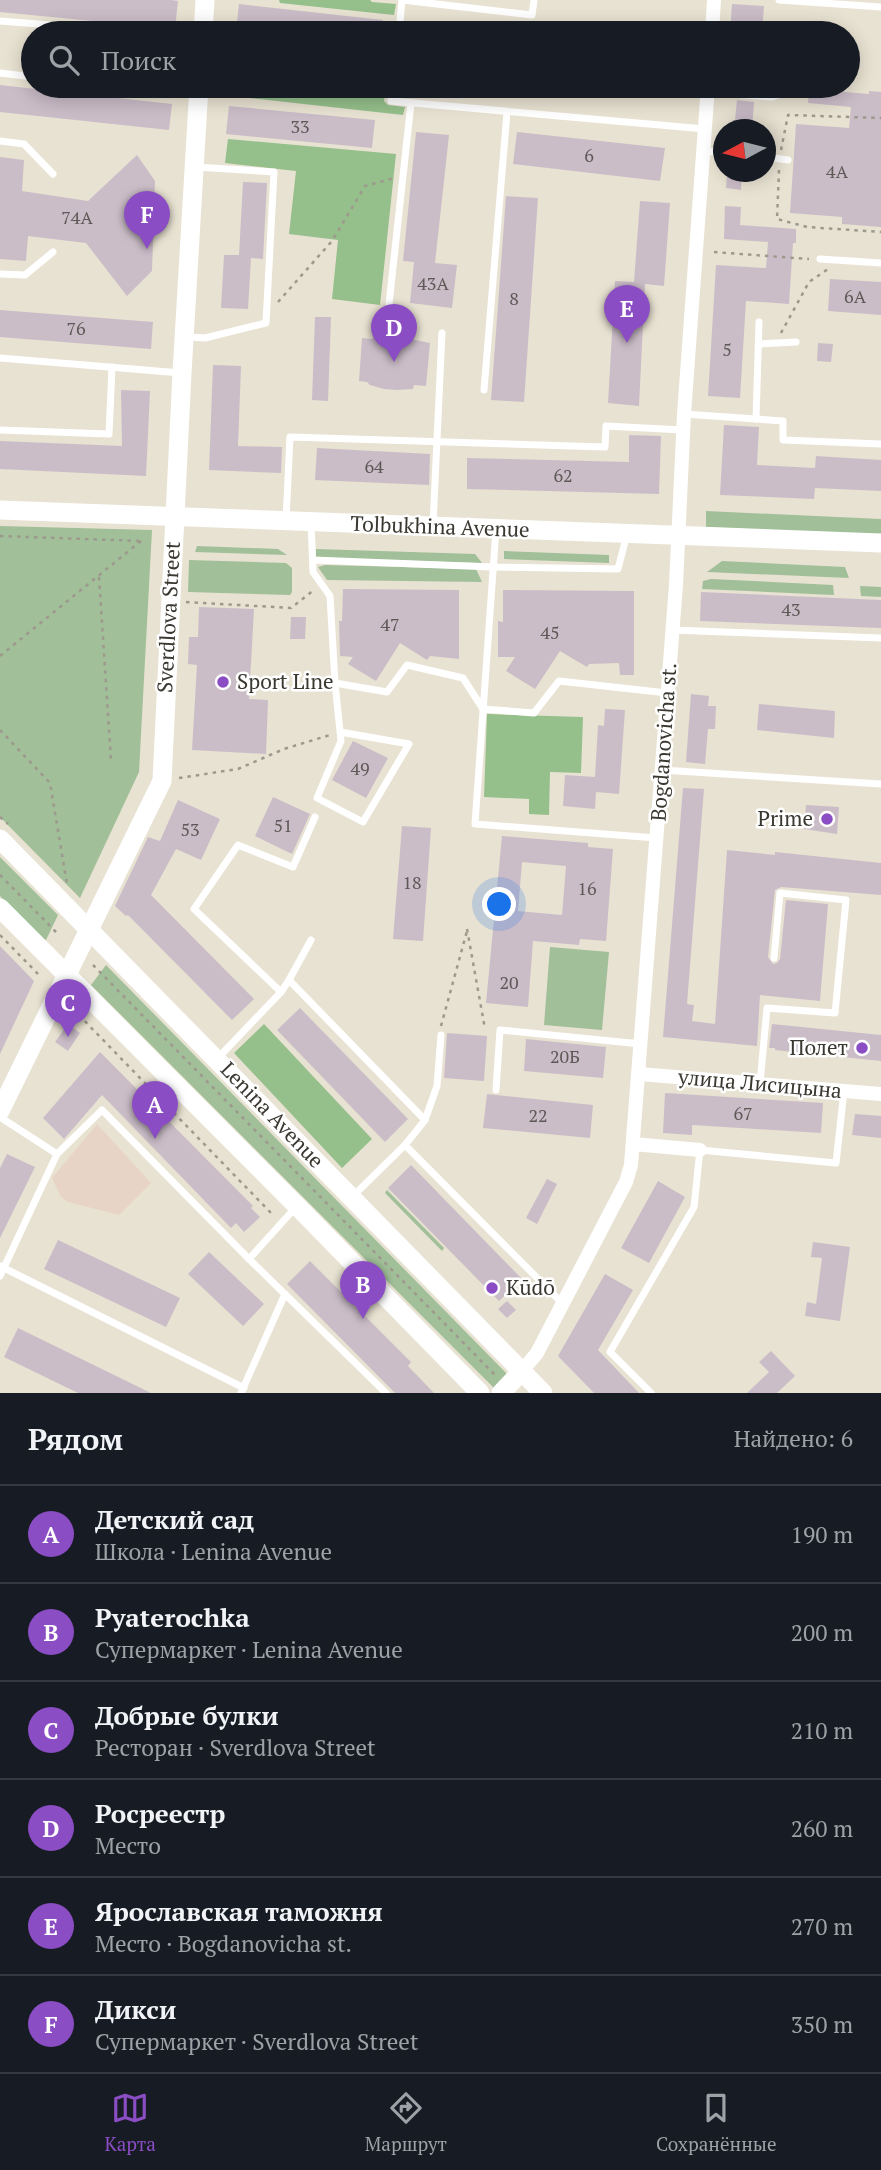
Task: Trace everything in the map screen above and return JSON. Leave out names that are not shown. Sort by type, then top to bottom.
[{"type":"main road","points":[[204,21],[205,0]]},
{"type":"main road","name":"Sverdlova Street","points":[[0,1111],[10,1083],[67,976],[162,781],[198,98]]},
{"type":"main road","name":"Tolbukhina Avenue","points":[[0,510],[881,543]]},
{"type":"main road","name":"Lenina Avenue","points":[[0,839],[543,1393]]},
{"type":"main road","points":[[0,908],[480,1393]]},
{"type":"main road","points":[[501,1388],[522,1371]]},
{"type":"street","points":[[713,21],[714,0]]},
{"type":"street","name":"Bogdanovicha st.","points":[[522,1371],[537,1353],[563,1305],[626,1182],[631,1165],[662,771],[707,98]]},
{"type":"street","name":"улица Лисицына","points":[[639,1074],[881,1094]]},
{"type":"street","points":[[633,1144],[700,1150]]},
{"type":"lane","points":[[400,21],[401,0],[532,15],[534,0]]},
{"type":"lane","points":[[779,0],[881,8]]},
{"type":"lane","points":[[0,21],[21,23]]},
{"type":"lane","points":[[0,73],[21,75]]},
{"type":"lane","points":[[391,98],[391,101],[411,103],[705,129]]},
{"type":"lane","points":[[390,304],[411,103]]},
{"type":"lane","points":[[484,390],[507,112]]},
{"type":"lane","points":[[0,141],[24,144],[53,174]]},
{"type":"lane","points":[[703,151],[713,152]]},
{"type":"lane","points":[[776,158],[783,159]]},
{"type":"lane","points":[[184,337],[205,338],[265,323],[267,316],[274,172],[194,167]]},
{"type":"lane","points":[[0,274],[25,275],[53,252]]},
{"type":"lane","points":[[820,259],[881,263]]},
{"type":"lane","points":[[755,419],[759,322]]},
{"type":"lane","points":[[433,526],[442,333]]},
{"type":"lane","points":[[759,344],[796,342]]},
{"type":"lane","points":[[0,358],[182,373]]},
{"type":"lane","points":[[0,430],[109,434],[112,367]]},
{"type":"lane","points":[[684,414],[783,421],[783,440],[881,444]]},
{"type":"lane","points":[[286,521],[290,437],[605,447],[606,426],[684,430]]},
{"type":"lane","points":[[311,522],[313,572],[330,596],[335,683],[340,732],[341,741],[317,797],[363,822],[409,744],[340,732]]},
{"type":"lane","points":[[496,529],[475,824],[657,838]]},
{"type":"lane","points":[[313,561],[493,568],[618,569],[627,533]]},
{"type":"lane","points":[[672,630],[881,638]]},
{"type":"lane","points":[[335,683],[387,692],[407,665],[464,678],[483,709]]},
{"type":"lane","points":[[483,709],[534,713],[559,681],[667,693]]},
{"type":"lane","points":[[662,771],[881,784]]},
{"type":"lane","points":[[281,992],[194,909],[238,845],[293,867],[315,817]]},
{"type":"lane","points":[[760,1084],[767,1008],[835,1013],[846,900],[780,893],[774,958]]},
{"type":"lane","points":[[217,1059],[281,992],[311,940]]},
{"type":"lane","points":[[289,980],[425,1120]]},
{"type":"lane","points":[[496,1090],[500,1030],[641,1044]]},
{"type":"lane","points":[[352,1197],[405,1145],[425,1120],[437,1086],[440,1035]]},
{"type":"lane","points":[[651,1393],[610,1352],[694,1207],[700,1150],[836,1163],[844,1091]]},
{"type":"lane","points":[[0,1276],[57,1154],[102,1110],[248,1259],[386,1393]]},
{"type":"lane","points":[[0,1117],[57,1154]]},
{"type":"lane","points":[[405,1145],[563,1305]]},
{"type":"lane","points":[[248,1259],[297,1206]]},
{"type":"lane","points":[[2,1267],[242,1391],[285,1294]]},
{"type":"path","points":[[881,118],[788,115],[777,219],[807,227],[881,232]]},
{"type":"path","points":[[267,316],[332,241],[365,186],[404,175]]},
{"type":"path","points":[[714,252],[820,259]]},
{"type":"path","points":[[775,343],[809,282],[843,261]]},
{"type":"path","points":[[0,536],[141,541],[0,656]]},
{"type":"path","points":[[99,577],[111,760]]},
{"type":"path","points":[[184,602],[291,608],[322,584]]},
{"type":"path","points":[[0,730],[50,783],[67,884]]},
{"type":"path","points":[[162,781],[238,769],[284,749],[340,732]]},
{"type":"path","points":[[0,875],[57,933]]},
{"type":"path","points":[[441,1026],[467,929],[485,1029]]},
{"type":"path","points":[[0,935],[38,974]]},
{"type":"path","points":[[93,965],[501,1388]]},
{"type":"path","points":[[73,1009],[281,1223]]},
{"type":"shaded area","points":[[97,1124],[151,1183],[119,1215],[68,1202],[61,1197],[52,1178]]},
{"type":"green space","points":[[279,0],[370,0],[396,4],[394,15],[280,3]]},
{"type":"green space","points":[[249,98],[384,98],[388,105],[405,107],[403,115]]},
{"type":"green space","points":[[228,139],[396,154],[380,305],[332,299],[338,240],[289,234],[296,171],[225,163]]},
{"type":"green space","points":[[706,511],[881,519],[881,535],[706,527]]},
{"type":"green space","points":[[0,526],[152,530],[139,772],[80,898],[0,817]]},
{"type":"green space","points":[[197,546],[278,549],[287,555],[195,552]]},
{"type":"green space","points":[[316,549],[475,554],[482,563],[316,558]]},
{"type":"green space","points":[[504,551],[609,555],[609,563],[504,559]]},
{"type":"green space","points":[[189,560],[286,563],[292,568],[292,592],[290,595],[188,592]]},
{"type":"green space","points":[[722,561],[845,567],[849,578],[707,572]]},
{"type":"green space","points":[[318,567],[476,569],[482,582],[327,580]]},
{"type":"green space","points":[[711,579],[833,585],[834,595],[702,589],[703,581]]},
{"type":"green space","points":[[860,586],[881,587],[881,597],[861,596]]},
{"type":"green space","points":[[487,714],[583,717],[581,773],[550,772],[549,815],[529,814],[529,799],[484,797]]},
{"type":"green space","points":[[0,857],[58,915],[45,942],[0,896]]},
{"type":"green space","points":[[550,947],[609,952],[602,1030],[544,1025]]},
{"type":"green space","points":[[106,965],[509,1376],[495,1389],[91,985]]},
{"type":"green space","points":[[264,1024],[372,1139],[342,1168],[234,1053]]},
{"type":"green space","points":[[387,1190],[444,1248],[442,1251],[385,1193]]},
{"type":"building","points":[[0,0],[178,1],[176,21],[93,21],[0,12]]},
{"type":"building","points":[[239,4],[383,20],[383,21],[237,21]]},
{"type":"building","points":[[732,4],[764,6],[763,21],[731,21]]},
{"type":"building","points":[[0,85],[21,87],[21,98],[118,98],[172,104],[169,130],[0,112]]},
{"type":"building","points":[[881,92],[881,227],[842,224],[842,217],[790,213],[796,124],[849,128],[851,107],[808,103],[808,98],[860,98],[860,93]]},
{"type":"building","points":[[737,100],[754,102],[753,119],[735,119]]},
{"type":"building","points":[[229,106],[375,120],[372,148],[226,134]]},
{"type":"building","points":[[416,132],[449,135],[435,263],[457,265],[452,308],[410,303],[414,262],[403,261]]},
{"type":"building","points":[[517,132],[665,148],[660,181],[513,164]]},
{"type":"building","points":[[137,155],[155,181],[152,271],[127,296],[86,243],[28,236],[26,261],[0,259],[0,157],[24,160],[22,191],[88,201]]},
{"type":"building","points":[[243,182],[267,183],[263,259],[251,258],[248,309],[221,308],[224,255],[239,255]]},
{"type":"building","points":[[726,182],[741,182],[741,190],[726,188]]},
{"type":"building","points":[[506,196],[538,198],[524,402],[491,400]]},
{"type":"building","points":[[640,201],[670,203],[664,286],[645,284],[639,406],[608,403],[615,281],[634,282]]},
{"type":"building","points":[[725,206],[741,207],[740,225],[796,229],[789,304],[746,301],[740,398],[708,396],[716,265],[766,268],[768,242],[724,239]]},
{"type":"building","points":[[830,279],[881,282],[881,315],[828,311]]},
{"type":"building","points":[[0,310],[153,322],[151,349],[0,337]]},
{"type":"building","points":[[315,317],[331,317],[328,401],[312,400]]},
{"type":"building","points":[[376,335],[391,335],[430,343],[426,386],[414,385],[413,389],[397,390],[359,381],[362,338],[372,339]]},
{"type":"building","points":[[818,343],[833,344],[831,362],[817,361]]},
{"type":"building","points":[[213,365],[241,366],[238,446],[282,447],[281,473],[209,470]]},
{"type":"building","points":[[121,390],[150,391],[146,476],[0,469],[0,441],[122,446]]},
{"type":"building","points":[[724,425],[759,427],[757,465],[815,468],[816,456],[881,460],[881,491],[815,488],[814,499],[720,495]]},
{"type":"building","points":[[629,435],[661,436],[659,494],[467,489],[467,458],[629,462]]},
{"type":"building","points":[[317,448],[430,454],[429,485],[315,480]]},
{"type":"building","points":[[343,589],[459,590],[459,659],[430,656],[427,660],[400,643],[376,681],[348,664],[353,657],[340,656],[339,621],[342,621]]},
{"type":"building","points":[[503,590],[634,591],[634,675],[620,675],[619,663],[589,664],[587,667],[560,651],[535,689],[506,671],[515,657],[498,657],[498,621],[503,622]]},
{"type":"building","points":[[701,592],[881,600],[881,628],[700,621]]},
{"type":"building","name":"Sport Line","points":[[199,607],[254,609],[249,699],[268,700],[266,754],[192,750],[197,665],[188,664],[189,637],[198,637]]},
{"type":"building","points":[[291,617],[306,617],[305,639],[290,639]]},
{"type":"building","points":[[691,694],[709,696],[708,706],[716,706],[715,729],[708,729],[705,764],[686,762]]},
{"type":"building","points":[[759,704],[835,711],[834,738],[757,730]]},
{"type":"building","points":[[605,709],[625,710],[619,794],[596,792],[595,809],[563,806],[565,775],[595,777],[598,725],[604,726]]},
{"type":"building","points":[[353,741],[388,758],[366,798],[332,780]]},
{"type":"building","points":[[683,788],[704,789],[687,1004],[694,1005],[692,1021],[715,1024],[727,850],[881,863],[881,895],[781,887],[775,890],[768,957],[773,964],[780,959],[786,900],[828,904],[820,1001],[760,995],[757,1046],[663,1037]]},
{"type":"building","points":[[273,797],[310,814],[292,854],[255,836]]},
{"type":"building","points":[[178,800],[220,819],[201,860],[176,849],[151,895],[254,999],[232,1020],[128,915],[115,906],[148,837],[160,841]]},
{"type":"building","name":"Prime","points":[[806,805],[839,807],[837,834],[804,829]]},
{"type":"building","points":[[402,826],[431,828],[423,941],[393,939]]},
{"type":"building","points":[[502,836],[588,843],[588,847],[613,849],[606,941],[580,939],[579,945],[533,941],[528,1007],[486,1003]],"holes":[[[522,862],[566,866],[562,915],[518,911]]]},
{"type":"building","points":[[0,946],[34,981],[0,1054]]},
{"type":"building","points":[[300,1008],[408,1119],[385,1142],[277,1030]]},
{"type":"building","points":[[68,1024],[80,1033],[68,1051],[55,1042]]},
{"type":"building","points":[[772,1024],[881,1035],[881,1061],[769,1048]]},
{"type":"building","points":[[447,1033],[487,1036],[484,1081],[444,1078]]},
{"type":"building","points":[[526,1039],[606,1047],[603,1078],[524,1071]]},
{"type":"building","points":[[100,1052],[253,1206],[251,1208],[260,1217],[244,1232],[236,1223],[231,1228],[102,1095],[64,1139],[43,1118]]},
{"type":"building","points":[[665,1093],[823,1103],[821,1133],[692,1125],[692,1135],[663,1133]]},
{"type":"building","points":[[487,1094],[593,1105],[590,1138],[483,1128]]},
{"type":"building","points":[[855,1114],[881,1116],[881,1138],[852,1135]]},
{"type":"building","points":[[7,1154],[35,1167],[0,1238],[0,1168]]},
{"type":"building","points":[[411,1165],[522,1279],[499,1301],[388,1188]]},
{"type":"building","points":[[547,1179],[557,1184],[537,1224],[526,1218]]},
{"type":"building","points":[[658,1181],[685,1197],[649,1263],[621,1248]]},
{"type":"building","points":[[58,1240],[180,1298],[166,1327],[44,1269]]},
{"type":"building","points":[[813,1242],[850,1247],[840,1321],[805,1316],[807,1302],[816,1304],[822,1258],[811,1257]]},
{"type":"building","points":[[209,1252],[264,1304],[243,1326],[188,1274]]},
{"type":"building","points":[[310,1261],[411,1362],[408,1366],[434,1393],[395,1393],[287,1284]]},
{"type":"building","points":[[605,1274],[633,1290],[598,1350],[639,1393],[594,1393],[558,1356]]},
{"type":"building","points":[[507,1301],[516,1310],[507,1318],[498,1309]]},
{"type":"building","points":[[18,1328],[151,1393],[78,1393],[4,1357]]},
{"type":"building","points":[[771,1351],[795,1376],[777,1393],[747,1393],[769,1372],[759,1362]]},
{"type":"place","name":"Дикси","points":[[147,249]]},
{"type":"place","name":"Ярославская таможня","points":[[627,343]]},
{"type":"place","name":"Росреестр","points":[[394,362]]},
{"type":"place","name":"Sport Line","points":[[223,682]]},
{"type":"place","name":"Prime","points":[[827,819]]},
{"type":"place","name":"Добрые булки","points":[[68,1037]]},
{"type":"place","name":"Полет","points":[[862,1048]]},
{"type":"place","name":"Детский сад","points":[[155,1139]]},
{"type":"place","name":"Kūdō","points":[[492,1288]]},
{"type":"place","name":"Pyaterochka","points":[[363,1319]]}]
